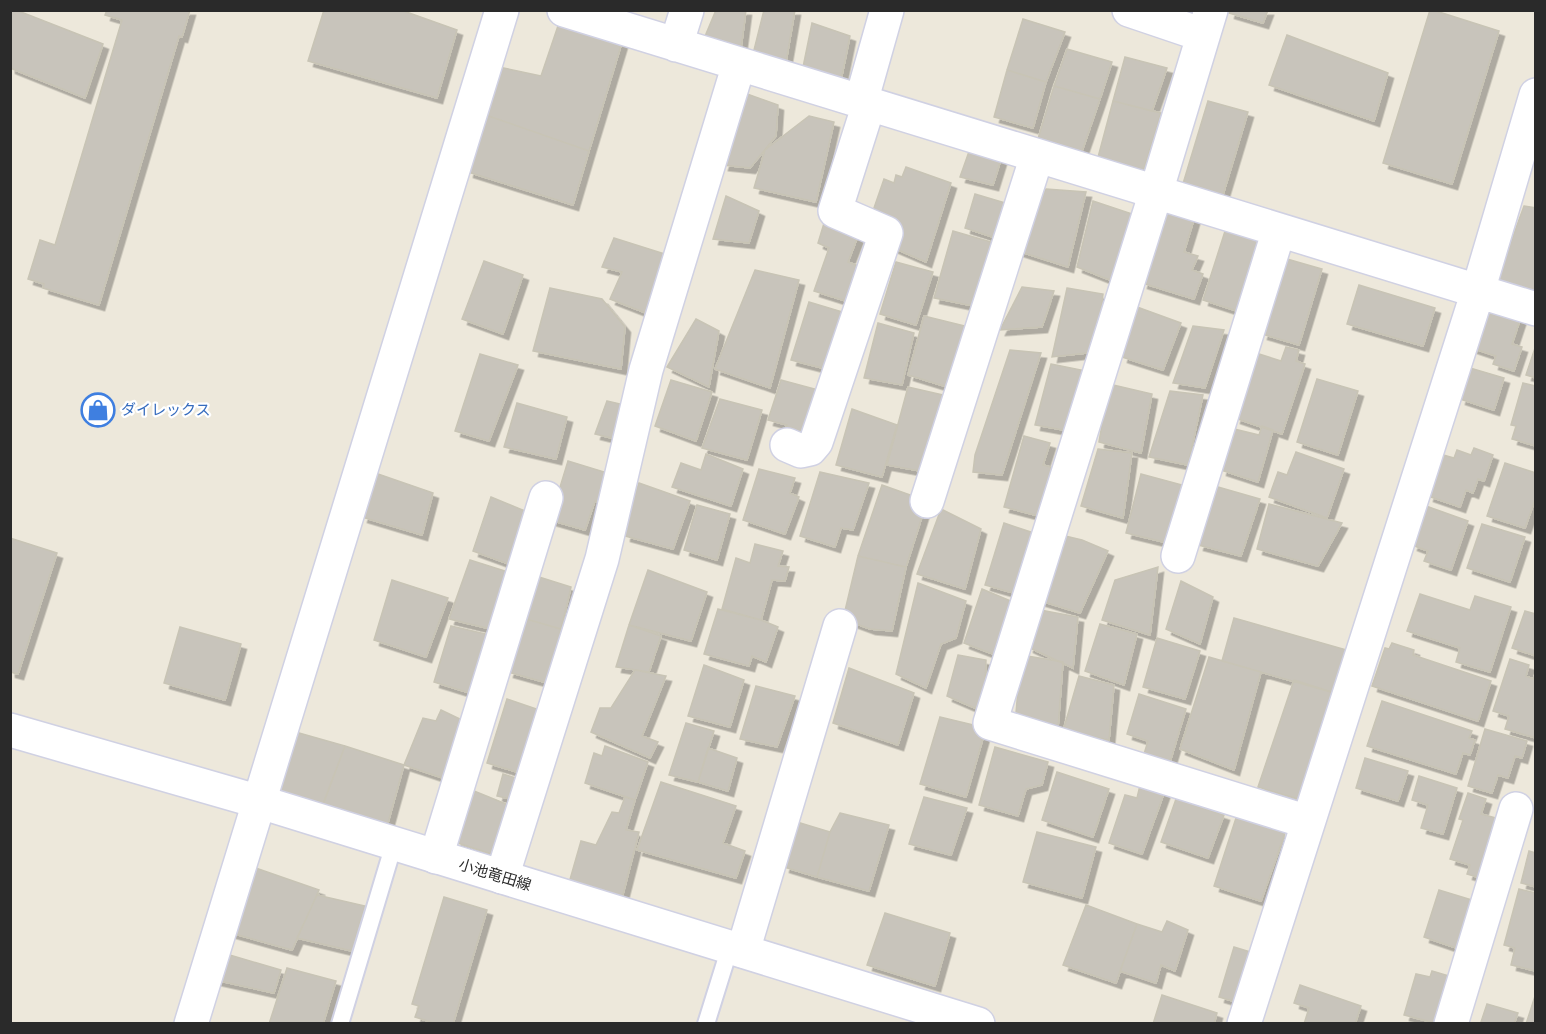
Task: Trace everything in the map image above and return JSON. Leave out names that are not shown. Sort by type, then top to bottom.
[{"type":"street","points":[[191,1023],[502,10]]},
{"type":"street","points":[[564,10],[1536,309]]},
{"type":"street","points":[[676,45],[687,10]]},
{"type":"street","points":[[787,445],[801,451],[810,448],[816,442],[886,233],[835,211],[865,103],[887,10]]},
{"type":"street","points":[[1129,10],[1207,23],[990,723],[1308,822]]},
{"type":"street","points":[[502,877],[603,559],[646,370],[739,64]]},
{"type":"street","points":[[1244,1023],[1478,291],[1536,95]]},
{"type":"street","points":[[927,501],[1037,156]]},
{"type":"street","points":[[1178,556],[1279,230]]},
{"type":"street","points":[[436,857],[546,498]]},
{"type":"street","points":[[737,949],[840,626]]},
{"type":"street","name":"小池竜田線","points":[[10,730],[260,802],[737,949],[914,1014],[978,1023]]},
{"type":"street","points":[[1450,1023],[1516,809]]},
{"type":"lane","points":[[340,1023],[394,844]]},
{"type":"lane","points":[[706,1023],[737,949]]},
{"type":"building","points":[[10,10],[16,10],[103,44],[85,98],[10,68]]},
{"type":"building","points":[[107,10],[190,10],[182,37],[179,36],[99,305],[43,288],[44,284],[28,279],[40,240],[55,245],[122,20],[105,15]]},
{"type":"building","points":[[324,10],[401,10],[457,30],[437,98],[308,61]]},
{"type":"building","points":[[716,10],[746,10],[739,64],[701,46]]},
{"type":"building","points":[[764,10],[795,10],[786,62],[752,58]]},
{"type":"building","points":[[1230,10],[1268,10],[1263,23],[1229,13]]},
{"type":"building","points":[[1430,10],[1499,31],[1452,184],[1383,163]]},
{"type":"building","points":[[1023,19],[1065,32],[1046,82],[1007,70]]},
{"type":"building","points":[[560,20],[623,39],[589,151],[483,114],[499,67],[541,76]]},
{"type":"building","points":[[812,23],[850,36],[839,90],[801,77]]},
{"type":"building","points":[[1287,35],[1388,73],[1374,121],[1269,85]]},
{"type":"building","points":[[1067,49],[1112,62],[1100,99],[1054,86]]},
{"type":"building","points":[[1125,57],[1167,68],[1152,111],[1113,101]]},
{"type":"building","points":[[1007,70],[1046,82],[1033,128],[994,117]]},
{"type":"building","points":[[1054,86],[1100,99],[1080,157],[1037,142]]},
{"type":"building","points":[[747,94],[778,105],[776,136],[750,168],[723,165]]},
{"type":"building","points":[[1113,101],[1161,113],[1142,175],[1097,161]]},
{"type":"building","points":[[1208,101],[1248,112],[1222,198],[1182,187]]},
{"type":"building","points":[[483,114],[589,151],[573,205],[468,172]]},
{"type":"building","points":[[809,116],[834,122],[816,202],[754,188],[765,150]]},
{"type":"building","points":[[971,146],[1002,156],[993,185],[960,177]]},
{"type":"building","points":[[906,167],[951,183],[926,262],[889,246],[880,226],[885,213],[873,211],[884,179],[894,183],[896,175],[902,177]]},
{"type":"building","points":[[1046,189],[1086,192],[1068,267],[1015,250]]},
{"type":"building","points":[[975,194],[1012,205],[1002,240],[965,228]]},
{"type":"building","points":[[726,196],[759,211],[749,243],[713,239]]},
{"type":"building","points":[[1093,201],[1135,215],[1120,284],[1077,267]]},
{"type":"building","points":[[1166,206],[1195,216],[1184,252],[1198,256],[1192,270],[1203,274],[1194,299],[1142,283]]},
{"type":"building","points":[[1524,206],[1536,208],[1536,302],[1494,289]]},
{"type":"building","points":[[825,220],[860,231],[848,262],[861,267],[849,302],[814,291],[829,248],[818,243]]},
{"type":"building","points":[[1227,225],[1261,236],[1237,311],[1203,300]]},
{"type":"building","points":[[953,231],[991,242],[973,306],[934,298]]},
{"type":"building","points":[[614,238],[671,256],[646,313],[610,299],[622,272],[602,267]]},
{"type":"building","points":[[1287,259],[1322,269],[1299,345],[1262,334]]},
{"type":"building","points":[[484,261],[523,275],[503,334],[462,319]]},
{"type":"building","points":[[896,262],[933,272],[916,325],[880,314]]},
{"type":"building","points":[[755,270],[799,280],[770,388],[715,369]]},
{"type":"building","points":[[1359,285],[1435,308],[1423,346],[1347,324]]},
{"type":"building","points":[[1022,287],[1054,291],[1042,327],[1000,330]]},
{"type":"building","points":[[550,288],[602,299],[625,327],[621,369],[533,351]]},
{"type":"building","points":[[1067,288],[1103,294],[1095,352],[1052,357]]},
{"type":"building","points":[[809,302],[849,314],[830,370],[791,360]]},
{"type":"building","points":[[1487,302],[1522,314],[1512,344],[1522,347],[1514,371],[1493,364],[1496,356],[1472,348]]},
{"type":"building","points":[[1137,307],[1181,323],[1163,370],[1122,357]]},
{"type":"building","points":[[924,316],[973,328],[954,389],[908,375]]},
{"type":"building","points":[[696,319],[719,331],[709,387],[667,367]]},
{"type":"building","points":[[878,323],[914,333],[902,385],[864,378]]},
{"type":"building","points":[[1193,326],[1224,330],[1205,388],[1173,383]]},
{"type":"building","points":[[1536,345],[1536,378],[1526,375]]},
{"type":"building","points":[[1286,347],[1299,350],[1296,361],[1305,364],[1282,434],[1235,418],[1259,354],[1281,361]]},
{"type":"building","points":[[1010,350],[1041,353],[1002,475],[973,472],[975,455]]},
{"type":"building","points":[[480,354],[518,365],[489,441],[455,431]]},
{"type":"building","points":[[1051,364],[1091,372],[1074,432],[1035,425]]},
{"type":"building","points":[[1470,368],[1504,378],[1494,410],[1460,399]]},
{"type":"building","points":[[1317,379],[1358,391],[1338,455],[1297,442]]},
{"type":"building","points":[[671,380],[712,392],[696,441],[655,426]]},
{"type":"building","points":[[781,380],[822,391],[803,445],[783,437],[787,425],[768,420]]},
{"type":"building","points":[[1523,383],[1536,386],[1536,446],[1512,439],[1516,426],[1511,425]]},
{"type":"building","points":[[1109,384],[1152,394],[1141,453],[1099,442]]},
{"type":"building","points":[[908,387],[952,397],[925,472],[887,465]]},
{"type":"building","points":[[1170,391],[1203,395],[1188,465],[1149,457]]},
{"type":"building","points":[[720,399],[762,410],[747,460],[702,448]]},
{"type":"building","points":[[607,401],[633,407],[624,441],[595,434]]},
{"type":"building","points":[[517,403],[567,417],[556,459],[504,447]]},
{"type":"building","points":[[852,409],[897,425],[882,477],[836,465]]},
{"type":"building","points":[[1262,426],[1273,430],[1258,482],[1221,470],[1234,429],[1259,435]]},
{"type":"building","points":[[1024,436],[1050,443],[1043,465],[1058,469],[1043,517],[1004,507]]},
{"type":"building","points":[[1474,448],[1493,455],[1484,481],[1478,479],[1473,493],[1466,490],[1460,507],[1428,496],[1443,455],[1454,458],[1457,450],[1471,455]]},
{"type":"building","points":[[1098,449],[1132,453],[1123,518],[1081,506]]},
{"type":"building","points":[[1296,452],[1344,469],[1327,518],[1269,497],[1278,472],[1287,475]]},
{"type":"building","points":[[706,454],[743,469],[731,506],[672,487],[681,463],[701,470]]},
{"type":"building","points":[[568,461],[617,476],[608,504],[595,501],[585,530],[550,520]]},
{"type":"building","points":[[1505,463],[1536,473],[1536,497],[1525,528],[1487,516]]},
{"type":"building","points":[[759,469],[795,478],[790,493],[799,497],[785,534],[743,520]]},
{"type":"building","points":[[820,472],[869,483],[853,530],[841,528],[835,547],[800,536]]},
{"type":"building","points":[[378,474],[433,493],[422,535],[362,517]]},
{"type":"building","points":[[1141,474],[1182,485],[1168,543],[1126,533]]},
{"type":"building","points":[[639,483],[690,501],[673,549],[625,536],[627,526],[616,524],[622,496],[633,500]]},
{"type":"building","points":[[882,485],[927,501],[906,567],[858,556]]},
{"type":"building","points":[[1218,487],[1260,499],[1241,556],[1198,545]]},
{"type":"building","points":[[491,497],[525,511],[518,534],[526,537],[514,566],[473,551]]},
{"type":"building","points":[[1269,504],[1342,523],[1318,566],[1257,549]]},
{"type":"building","points":[[697,505],[730,514],[717,560],[684,550]]},
{"type":"building","points":[[1426,506],[1468,521],[1451,570],[1424,561],[1428,551],[1412,545]]},
{"type":"building","points":[[941,509],[981,529],[965,589],[917,574]]},
{"type":"building","points":[[1004,523],[1040,535],[1021,595],[985,585]]},
{"type":"building","points":[[1482,524],[1525,537],[1510,582],[1467,568]]},
{"type":"building","points":[[1061,535],[1082,540],[1108,551],[1080,613],[1038,600]]},
{"type":"building","points":[[10,538],[57,553],[18,674],[10,672]]},
{"type":"building","points":[[755,544],[783,551],[778,566],[789,567],[785,581],[772,580],[761,620],[722,609],[736,558],[750,563]]},
{"type":"building","points":[[858,556],[906,567],[892,631],[870,629],[843,619]]},
{"type":"building","points":[[470,560],[508,572],[491,629],[449,619]]},
{"type":"building","points":[[1158,567],[1150,635],[1102,620],[1115,580]]},
{"type":"building","points":[[648,570],[707,592],[691,641],[629,625]]},
{"type":"building","points":[[539,577],[571,587],[561,629],[526,619]]},
{"type":"building","points":[[392,580],[448,598],[426,657],[374,640]]},
{"type":"building","points":[[1181,581],[1213,597],[1200,644],[1166,629]]},
{"type":"building","points":[[918,583],[966,601],[956,638],[941,644],[926,688],[896,674]]},
{"type":"building","points":[[982,589],[1020,605],[1006,659],[964,643]]},
{"type":"building","points":[[1420,594],[1470,610],[1475,596],[1511,607],[1490,672],[1456,662],[1460,648],[1407,631]]},
{"type":"building","points":[[718,609],[761,620],[778,627],[766,662],[752,656],[749,666],[704,654]]},
{"type":"building","points":[[1035,609],[1078,617],[1073,668],[1028,647]]},
{"type":"building","points":[[1525,611],[1536,614],[1536,656],[1512,648]]},
{"type":"building","points":[[1234,618],[1350,651],[1338,694],[1222,661]]},
{"type":"building","points":[[526,619],[561,629],[551,684],[508,672]]},
{"type":"building","points":[[1100,624],[1137,634],[1124,685],[1085,671]]},
{"type":"building","points":[[629,625],[661,636],[649,672],[616,667]]},
{"type":"building","points":[[451,626],[490,635],[473,694],[434,682]]},
{"type":"building","points":[[180,627],[241,644],[225,700],[164,683]]},
{"type":"building","points":[[1157,638],[1200,651],[1185,699],[1143,687]]},
{"type":"building","points":[[1392,643],[1414,650],[1413,655],[1491,681],[1478,721],[1372,686],[1385,648],[1389,649]]},
{"type":"building","points":[[958,655],[986,660],[984,712],[947,696]]},
{"type":"building","points":[[1021,655],[1063,662],[1058,728],[1016,713]]},
{"type":"building","points":[[1209,657],[1261,672],[1234,770],[1180,749]]},
{"type":"building","points":[[1510,659],[1529,665],[1526,676],[1533,679],[1536,672],[1536,738],[1505,729],[1509,716],[1493,711]]},
{"type":"building","points":[[704,665],[744,680],[730,727],[688,716]]},
{"type":"building","points":[[849,668],[914,693],[898,745],[833,723]]},
{"type":"building","points":[[635,670],[666,676],[642,736],[658,742],[650,758],[591,732],[600,708],[611,708]]},
{"type":"building","points":[[1079,676],[1114,685],[1109,740],[1063,731]]},
{"type":"building","points":[[1294,680],[1338,694],[1305,801],[1258,787]]},
{"type":"building","points":[[756,686],[795,696],[777,747],[740,739]]},
{"type":"building","points":[[1139,694],[1186,709],[1170,762],[1144,754],[1148,741],[1127,734]]},
{"type":"building","points":[[507,699],[548,713],[527,775],[487,763]]},
{"type":"building","points":[[1382,701],[1472,731],[1469,738],[1475,740],[1470,755],[1463,753],[1456,774],[1367,746]]},
{"type":"building","points":[[441,710],[466,722],[449,780],[404,765],[423,718],[436,721]]},
{"type":"building","points":[[940,717],[986,728],[966,797],[920,784]]},
{"type":"building","points":[[686,723],[714,731],[698,782],[669,775]]},
{"type":"building","points":[[1485,729],[1527,741],[1522,758],[1515,756],[1508,778],[1498,775],[1492,793],[1468,786]]},
{"type":"building","points":[[292,731],[345,746],[323,805],[273,794]]},
{"type":"building","points":[[345,746],[404,765],[386,830],[321,809]]},
{"type":"building","points":[[605,746],[648,762],[635,800],[585,783],[594,753],[602,756]]},
{"type":"building","points":[[995,747],[1048,762],[1042,785],[1026,789],[1018,816],[979,805]]},
{"type":"building","points":[[708,748],[737,758],[728,791],[698,782]]},
{"type":"building","points":[[1365,758],[1408,771],[1398,801],[1356,788]]},
{"type":"building","points":[[1057,772],[1109,789],[1093,837],[1042,820]]},
{"type":"building","points":[[503,774],[525,781],[519,801],[497,796]]},
{"type":"building","points":[[1419,776],[1457,788],[1443,834],[1421,828],[1428,805],[1412,800]]},
{"type":"building","points":[[1142,777],[1167,785],[1142,854],[1109,843],[1125,795],[1137,798]]},
{"type":"building","points":[[661,782],[736,806],[723,843],[745,851],[736,878],[637,850]]},
{"type":"building","points":[[474,791],[516,808],[498,856],[455,842]]},
{"type":"building","points":[[1468,793],[1486,799],[1481,814],[1496,818],[1483,857],[1491,859],[1484,879],[1467,874],[1470,865],[1450,859],[1463,820],[1459,819]]},
{"type":"building","points":[[625,797],[635,800],[626,830],[639,832],[622,898],[569,883],[581,841],[596,845],[612,812],[619,813]]},
{"type":"building","points":[[924,797],[967,808],[951,855],[909,844]]},
{"type":"building","points":[[1176,799],[1224,815],[1208,858],[1161,842]]},
{"type":"building","points":[[840,813],[889,825],[869,891],[817,877],[830,832]]},
{"type":"building","points":[[1236,818],[1285,833],[1261,901],[1214,886]]},
{"type":"building","points":[[797,822],[830,832],[817,877],[784,867]]},
{"type":"building","points":[[1037,832],[1096,847],[1082,898],[1023,882]]},
{"type":"building","points":[[1529,851],[1536,853],[1536,887],[1521,883]]},
{"type":"building","points":[[247,865],[319,890],[292,950],[224,931]]},
{"type":"building","points":[[1519,889],[1536,893],[1536,971],[1511,965],[1515,948],[1504,945]]},
{"type":"building","points":[[1439,890],[1472,900],[1462,950],[1424,937]]},
{"type":"building","points":[[317,895],[365,906],[352,951],[297,938]]},
{"type":"building","points":[[444,897],[487,910],[453,1024],[437,1024],[415,1017],[419,1006],[412,1004]]},
{"type":"building","points":[[1086,905],[1137,924],[1116,983],[1063,965]]},
{"type":"building","points":[[885,913],[950,933],[935,986],[867,965]]},
{"type":"building","points":[[1167,921],[1188,930],[1175,971],[1161,965],[1156,983],[1120,971],[1137,924],[1162,932]]},
{"type":"building","points":[[1234,947],[1257,954],[1243,1004],[1219,997]]},
{"type":"building","points":[[223,953],[281,970],[274,993],[215,980]]},
{"type":"building","points":[[287,968],[336,981],[323,1024],[269,1024]]},
{"type":"building","points":[[1432,971],[1449,976],[1435,1023],[1404,1015],[1416,974],[1430,977]]},
{"type":"building","points":[[1300,985],[1361,1006],[1355,1024],[1304,1024],[1309,1008],[1294,1003]]},
{"type":"building","points":[[1536,993],[1536,1024],[1526,1024]]},
{"type":"building","points":[[1162,995],[1217,1013],[1214,1024],[1153,1024]]},
{"type":"building","points":[[1487,1004],[1518,1013],[1514,1024],[1481,1022]]},
{"type":"place","name":"ダイレックス","points":[[98,410]]}]
